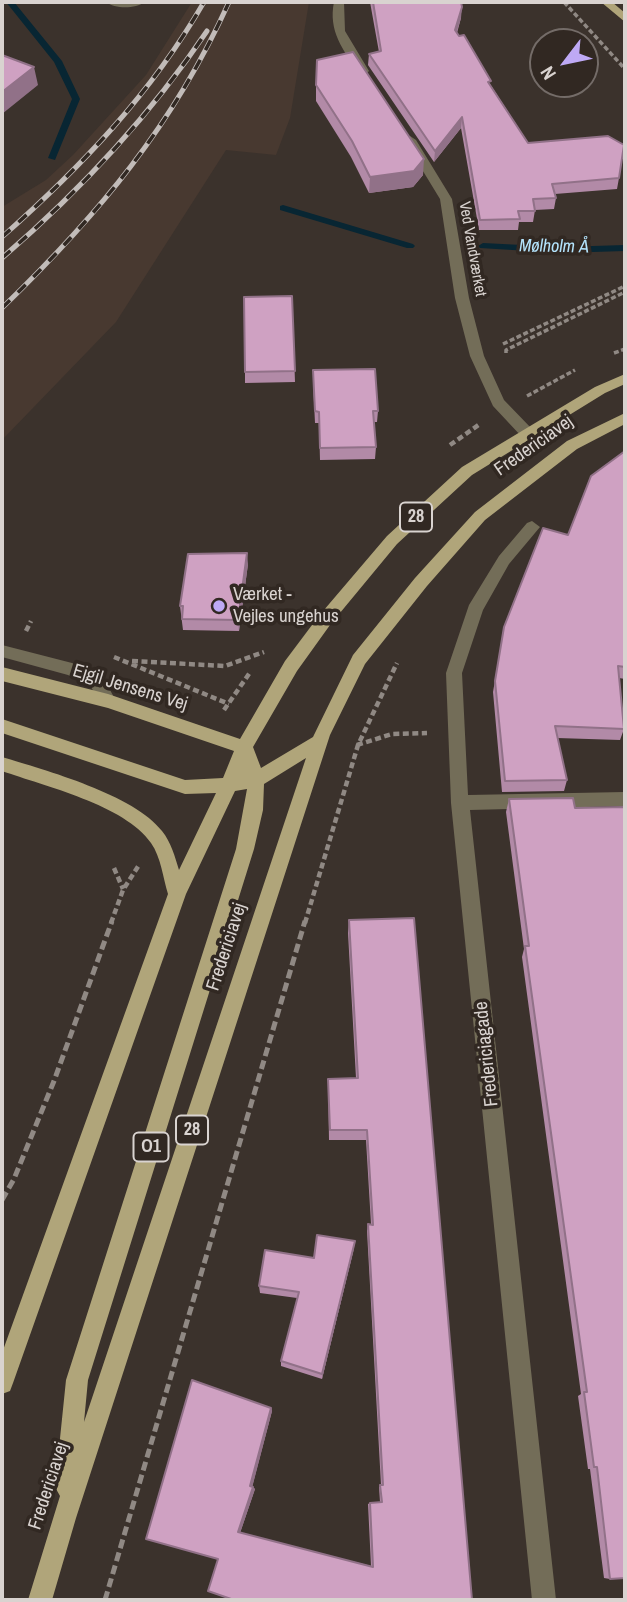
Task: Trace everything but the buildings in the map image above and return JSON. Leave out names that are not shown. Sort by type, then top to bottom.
[{"type":"main road","points":[[606,2],[625,19]]},
{"type":"main road","name":"Fredericiavej","points":[[2,1383],[177,894],[229,785],[244,747],[291,666],[324,621],[393,540],[467,471],[527,433],[625,379]]},
{"type":"main road","name":"Fredericiavej","points":[[40,1600],[64,1518],[320,741],[359,660],[421,582],[480,516],[572,445],[625,418]]},
{"type":"main road","name":"Ejgil Jensens Vej","points":[[2,674],[108,701],[244,747]]},
{"type":"main road","points":[[2,726],[185,787],[229,785],[256,780],[320,741]]},
{"type":"main road","name":"O1","points":[[64,1518],[77,1380],[245,849],[254,812],[256,780],[253,761],[244,747]]},
{"type":"main road","points":[[2,764],[106,802],[139,821],[157,837],[177,894]]},
{"type":"street","points":[[111,2],[140,2]]},
{"type":"street","points":[[339,2],[335,20],[343,41],[372,84]]},
{"type":"street","name":"Ved Vandværket","points":[[401,127],[446,199],[462,298],[477,356],[498,403],[527,433]]},
{"type":"street","name":"Fredericiagade","points":[[533,527],[504,560],[475,609],[454,674],[460,803],[544,1600]]},
{"type":"street","points":[[2,651],[72,670],[97,682],[108,701]]},
{"type":"street","points":[[460,803],[625,799]]},
{"type":"path","points":[[564,2],[625,69]]},
{"type":"path","points":[[477,356],[625,286]]},
{"type":"path","points":[[506,357],[506,350],[625,292]]},
{"type":"path","points":[[127,661],[225,666],[265,651]]},
{"type":"path","points":[[105,1600],[358,745],[401,653]]},
{"type":"path","points":[[358,745],[392,734],[456,732]]},
{"type":"path","points":[[2,1200],[14,1179],[54,1081],[123,890],[114,868]]},
{"type":"shaded area","points":[[192,2],[309,2],[290,118],[276,155],[226,150],[116,322],[2,440],[2,207],[46,180],[73,155],[146,75]]},
{"type":"waterway","name":"Mølholm Å","points":[[10,2],[58,61],[76,99],[52,158]]},
{"type":"waterway","name":"Mølholm Å","points":[[283,208],[410,246]]},
{"type":"waterway","name":"Mølholm Å","points":[[483,246],[561,250],[625,248]]},
{"type":"railway","points":[[2,237],[59,184],[113,128],[161,68],[204,2]]},
{"type":"railway","points":[[2,308],[71,238],[131,166],[184,89],[229,2]]},
{"type":"railway","points":[[2,258],[59,206],[112,151],[162,93],[207,31]]},
{"type":"place","name":"Værket - Vejles ungehus","points":[[219,606]]}]
